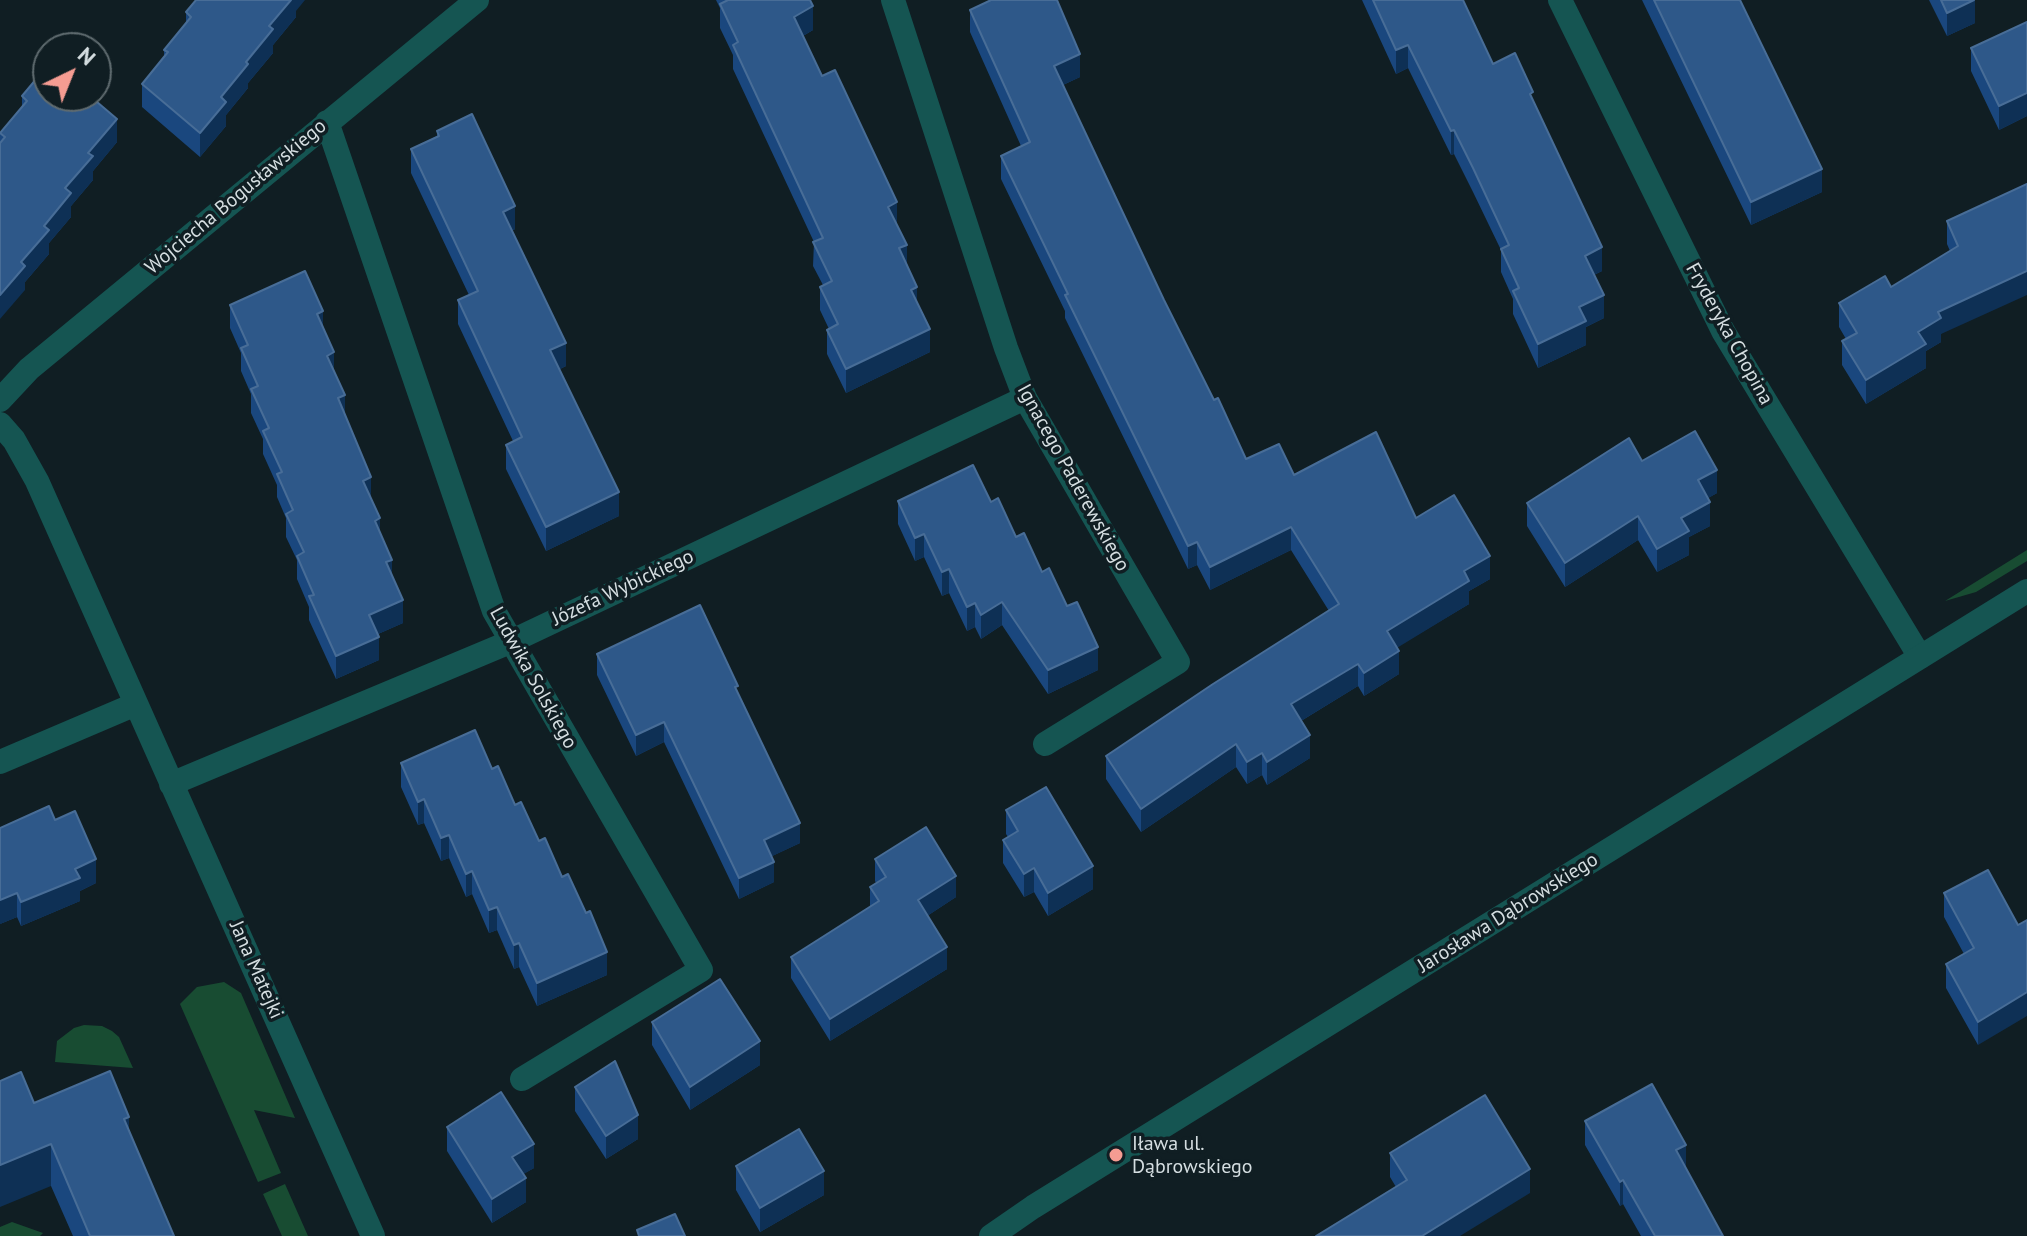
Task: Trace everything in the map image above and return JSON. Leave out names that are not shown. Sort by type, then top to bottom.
[{"type":"street","name":"Wojciecha Bogusławskiego","points":[[0,400],[29,369],[477,0]]},
{"type":"street","name":"Ignacego Paderewskiego","points":[[893,0],[1025,398],[1178,662],[1045,744]]},
{"type":"street","name":"Fryderyka Chopina","points":[[1560,0],[1723,331],[1920,657]]},
{"type":"street","name":"Ludwika Solskiego","points":[[327,122],[494,611],[701,970],[522,1079]]},
{"type":"street","name":"Józefa Wybickiego","points":[[171,784],[510,642],[1025,398]]},
{"type":"street","name":"Jana Matejki","points":[[0,424],[14,440],[37,481],[373,1236]]},
{"type":"street","name":"Jarosława Dąbrowskiego","points":[[991,1236],[1033,1207],[2027,591]]},
{"type":"street","points":[[0,762],[136,704]]},
{"type":"green space","points":[[2027,550],[2027,561],[1976,592],[1945,601]]},
{"type":"green space","points":[[224,982],[241,993],[295,1118],[254,1110],[281,1173],[258,1182],[180,1004],[197,987]]},
{"type":"green space","points":[[102,1026],[119,1037],[133,1068],[55,1062],[57,1041],[74,1028]]},
{"type":"green space","points":[[285,1184],[308,1236],[282,1236],[263,1194]]},
{"type":"green space","points":[[12,1222],[43,1233],[40,1236],[0,1236],[0,1227]]},
{"type":"building","points":[[196,0],[291,0],[269,26],[273,29],[221,97],[226,102],[200,133],[142,84],[191,17],[186,12]]},
{"type":"building","points":[[728,0],[810,0],[813,6],[794,17],[822,76],[835,70],[897,202],[888,207],[907,245],[899,248],[917,287],[911,290],[930,329],[846,369],[827,330],[838,324],[820,287],[832,281],[813,242],[823,238],[733,45],[738,42],[720,4]]},
{"type":"building","points":[[991,0],[1057,0],[1080,54],[1054,66],[1164,300],[1214,400],[1218,398],[1246,459],[1279,444],[1294,475],[1376,432],[1416,518],[1454,495],[1490,556],[1464,571],[1469,581],[1387,631],[1399,651],[1364,673],[1358,664],[1291,704],[1310,735],[1267,762],[1262,753],[1247,762],[1236,744],[1141,809],[1106,756],[1339,604],[1291,527],[1210,567],[1197,542],[1188,546],[1001,156],[1030,142],[970,10]]},
{"type":"building","points":[[1373,0],[1463,0],[1493,64],[1515,53],[1533,92],[1530,94],[1602,247],[1585,256],[1604,295],[1579,307],[1586,321],[1538,344],[1513,291],[1519,288],[1501,249],[1509,245],[1473,168],[1408,45],[1396,50]]},
{"type":"building","points":[[1654,0],[1740,0],[1822,169],[1751,202]]},
{"type":"building","points":[[1941,0],[1974,0],[1947,13]]},
{"type":"building","points":[[2027,22],[2027,93],[1999,106],[1971,48]]},
{"type":"building","points":[[32,84],[32,112],[109,112],[117,119],[88,153],[93,156],[65,188],[71,193],[44,226],[49,230],[21,262],[25,266],[0,295],[0,143],[5,137],[0,133],[27,101],[22,96]]},
{"type":"building","points":[[472,114],[515,206],[503,212],[566,343],[550,350],[619,492],[546,527],[506,445],[522,437],[458,300],[478,291],[411,149],[439,136],[437,131]]},
{"type":"building","points":[[2027,184],[2027,271],[1938,312],[1941,318],[1918,332],[1926,344],[1866,380],[1842,341],[1857,333],[1839,303],[1885,276],[1891,287],[1958,246],[1947,221]]},
{"type":"building","points":[[305,271],[323,311],[317,314],[334,352],[327,356],[345,395],[338,398],[371,477],[363,481],[380,518],[375,521],[392,560],[386,562],[403,600],[369,615],[379,637],[336,656],[309,596],[314,595],[297,556],[304,552],[286,514],[293,510],[277,474],[282,472],[263,431],[269,428],[251,389],[258,386],[241,348],[248,345],[230,305]]},
{"type":"building","points":[[1695,431],[1717,470],[1698,480],[1710,502],[1681,518],[1689,531],[1657,549],[1638,516],[1565,563],[1527,503],[1629,438],[1642,461]]},
{"type":"building","points":[[973,465],[991,502],[998,498],[1016,537],[1024,533],[1042,572],[1049,568],[1067,606],[1077,602],[1098,647],[1048,670],[1002,602],[981,615],[975,603],[967,607],[949,569],[942,572],[924,534],[915,538],[898,501]]},
{"type":"building","points":[[700,605],[800,823],[764,840],[774,862],[739,878],[664,722],[636,735],[597,654]]},
{"type":"building","points":[[475,730],[492,769],[498,766],[515,805],[521,802],[539,841],[545,838],[562,877],[568,874],[586,913],[590,911],[607,952],[537,983],[519,943],[514,945],[497,907],[489,910],[472,871],[466,874],[449,835],[441,838],[424,799],[418,802],[401,763]]},
{"type":"building","points":[[1046,787],[1093,866],[1048,893],[1034,868],[1024,874],[1003,840],[1018,831],[1006,810]]},
{"type":"building","points":[[49,806],[55,820],[75,811],[96,859],[75,869],[80,878],[21,902],[17,893],[0,900],[0,828]]},
{"type":"building","points":[[926,827],[956,876],[918,900],[947,947],[830,1019],[791,957],[879,901],[870,887],[886,877],[875,859]]},
{"type":"building","points":[[1988,870],[2018,925],[2027,920],[2027,992],[1978,1022],[1946,964],[1974,948],[1944,893]]},
{"type":"building","points":[[720,979],[760,1041],[690,1087],[652,1022]]},
{"type":"building","points":[[615,1061],[638,1115],[606,1136],[575,1087]]},
{"type":"building","points":[[110,1071],[129,1117],[124,1119],[174,1236],[90,1236],[51,1144],[0,1165],[0,1081],[21,1072],[34,1103]]},
{"type":"building","points":[[1652,1084],[1686,1145],[1676,1150],[1723,1236],[1655,1236],[1585,1121]]},
{"type":"building","points":[[501,1092],[534,1144],[512,1157],[526,1178],[492,1199],[447,1127]]},
{"type":"building","points":[[1485,1095],[1530,1169],[1422,1236],[1316,1236],[1407,1180],[1390,1153]]},
{"type":"building","points":[[799,1129],[824,1171],[760,1208],[736,1166]]},
{"type":"building","points":[[675,1214],[685,1236],[639,1236],[637,1230]]},
{"type":"place","name":"Iława ul. Dąbrowskiego","points":[[1116,1155]]}]
